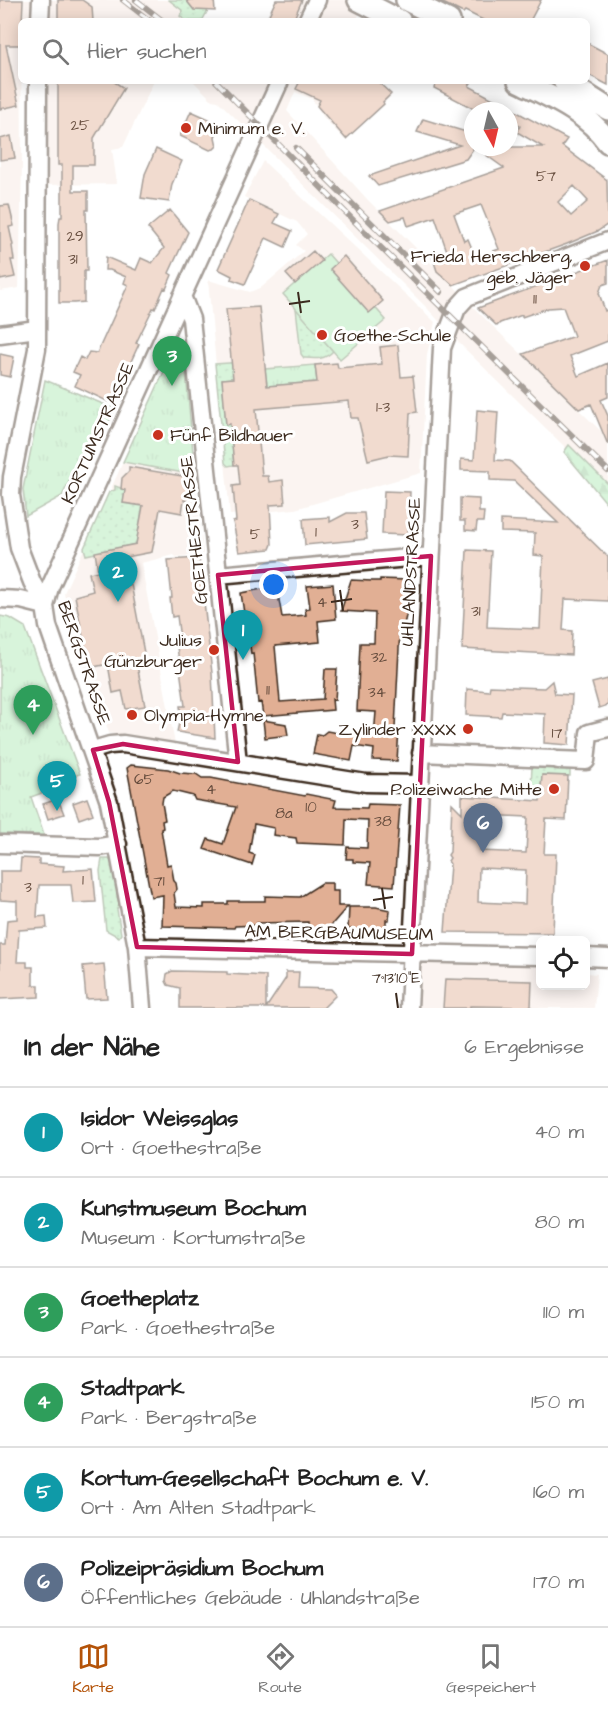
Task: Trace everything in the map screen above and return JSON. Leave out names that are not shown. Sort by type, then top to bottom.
[{"type":"main road","points":[[359,0],[394,18]]},
{"type":"main road","points":[[419,2],[444,18]]},
{"type":"main road","points":[[524,84],[579,114],[593,125],[608,142]]},
{"type":"main road","points":[[569,84],[608,109]]},
{"type":"street","points":[[40,18],[41,0]]},
{"type":"street","points":[[309,18],[317,0]]},
{"type":"street","name":"BERGSTRASSE","points":[[38,84],[37,349],[12,477],[11,495],[19,548],[32,582],[45,606],[48,626],[110,802],[137,948],[142,1008]]},
{"type":"street","name":"KORTUMSTRASSE","points":[[45,606],[50,587],[279,84]]},
{"type":"street","name":"UHLANDSTRASSE","points":[[410,1008],[419,784],[442,348],[457,308],[467,297],[608,241]]},
{"type":"street","name":"GOETHESTRASSE","points":[[182,296],[191,319],[238,762]]},
{"type":"street","points":[[0,334],[37,329]]},
{"type":"street","points":[[218,575],[431,556]]},
{"type":"street","points":[[0,599],[21,600],[45,606]]},
{"type":"street","points":[[421,753],[586,761],[589,733],[608,728]]},
{"type":"street","points":[[93,750],[123,744],[366,783],[419,784]]},
{"type":"street","points":[[0,844],[100,847],[118,844]]},
{"type":"street","name":"AM BERGBAUMUSEUM","points":[[137,948],[536,956]]},
{"type":"street","points":[[590,957],[608,958]]},
{"type":"highlighted area","points":[[431,556],[412,954],[137,947],[109,802],[93,750],[123,744],[238,762],[218,575]]},
{"type":"shaded area","points":[[0,0],[34,0],[33,18],[18,18],[22,165],[19,288],[0,291]]},
{"type":"shaded area","points":[[46,0],[169,0],[183,11],[180,16],[182,18],[46,18]]},
{"type":"shaded area","points":[[275,0],[366,0],[357,18],[267,18]]},
{"type":"shaded area","points":[[45,84],[153,84],[123,147],[112,149],[117,184],[44,185]]},
{"type":"shaded area","points":[[196,84],[380,84],[392,95],[345,140],[324,118],[312,99],[295,92],[287,111],[367,199],[470,304],[608,438],[608,484],[570,446],[567,449],[459,343],[427,308],[218,101],[212,100]]},
{"type":"shaded area","name":"Goethe-Schule","points":[[263,161],[435,322],[427,354],[421,473],[295,509],[230,515],[208,280],[250,292],[262,287],[304,251],[296,245],[307,234],[297,222],[244,197]]},
{"type":"shaded area","points":[[123,462],[195,475],[203,554],[176,557],[174,555],[141,563],[175,744],[109,733],[93,673],[86,674],[81,648],[74,649],[64,593]]},
{"type":"shaded area","points":[[422,964],[536,966],[536,990],[590,990],[590,973],[597,974],[594,1008],[417,1008],[418,971]]},
{"type":"green space","points":[[169,0],[186,0],[194,10],[208,10],[204,18],[182,18],[180,16],[183,11]]},
{"type":"green space","points":[[328,254],[386,320],[340,359],[283,294]]},
{"type":"green space","points":[[296,308],[333,351],[330,354],[316,359],[304,358],[301,354]]},
{"type":"green space","points":[[177,348],[184,350],[195,475],[123,462],[173,352]]},
{"type":"green space","points":[[243,362],[244,377],[222,379],[226,424],[230,424],[234,465],[228,466],[225,463],[215,364]]},
{"type":"green space","points":[[315,365],[317,382],[267,386],[265,369]]},
{"type":"green space","points":[[45,380],[115,409],[104,432],[89,441],[62,496],[26,516],[23,489]]},
{"type":"green space","points":[[569,445],[608,484],[608,505],[564,452]]},
{"type":"green space","points":[[115,486],[126,490],[123,503],[143,505],[136,544],[86,555],[84,548],[109,492],[115,490]]},
{"type":"green space","points":[[0,616],[10,618],[25,627],[80,774],[76,775],[75,783],[59,784],[31,797],[44,835],[0,834]]},
{"type":"green space","points":[[532,767],[570,768],[570,776],[542,775],[541,787],[531,786]]},
{"type":"green space","points":[[102,859],[109,859],[112,862],[120,904],[117,909],[121,934],[119,937],[106,930],[100,871]]},
{"type":"building","points":[[0,0],[23,0],[22,18],[18,18],[18,45],[6,45],[19,105],[0,109]]},
{"type":"building","points":[[58,0],[82,0],[92,7],[93,18],[58,18]]},
{"type":"building","points":[[186,0],[214,0],[215,11],[194,10]]},
{"type":"building","points":[[276,0],[302,0],[294,18],[267,18]]},
{"type":"building","points":[[437,0],[541,0],[532,18],[479,18],[465,11],[463,13]]},
{"type":"building","points":[[590,45],[608,54],[608,85],[590,76]]},
{"type":"building","points":[[58,84],[118,84],[124,88],[94,138],[94,165],[73,165],[73,191],[88,191],[87,271],[84,271],[84,302],[59,303],[62,165],[58,165]]},
{"type":"building","points":[[298,84],[380,84],[391,94],[383,102],[384,104],[346,139],[317,106],[320,100],[296,89]]},
{"type":"building","points":[[436,84],[470,84],[469,86],[499,102],[464,104],[434,88]]},
{"type":"building","points":[[191,111],[220,124],[215,137],[217,146],[214,149],[210,150],[180,136]]},
{"type":"building","points":[[518,112],[567,139],[562,146],[607,180],[608,224],[598,231],[567,244],[453,285],[437,271],[432,256],[447,251],[435,217],[408,226],[405,217],[390,221],[380,211],[504,168],[487,156],[518,156],[518,147],[543,147],[518,133],[520,126],[518,125]],"holes":[[[574,186],[588,201],[571,216],[558,202]],[[481,205],[499,249],[476,258],[468,239],[464,241],[454,214]]]},
{"type":"building","points":[[423,119],[464,131],[464,156],[468,156],[466,159],[378,186],[369,176],[460,145],[417,132]]},
{"type":"building","points":[[11,136],[15,158],[0,160],[0,139]]},
{"type":"building","points":[[156,149],[182,161],[172,184],[169,202],[141,198],[145,174]]},
{"type":"building","points":[[249,200],[279,214],[274,223],[292,231],[285,247],[266,238],[245,284],[231,279],[232,276],[218,269]]},
{"type":"building","points":[[9,205],[14,226],[9,227],[14,260],[11,260],[15,277],[0,280],[0,206]]},
{"type":"building","points":[[170,210],[188,232],[169,273],[172,275],[166,289],[164,288],[136,343],[139,344],[117,392],[119,395],[116,401],[111,403],[75,386],[80,375],[73,372],[80,357],[85,360],[89,352],[97,353],[128,285],[124,283],[126,277],[105,270],[106,257],[136,270],[141,258],[152,263],[164,248],[148,228]]},
{"type":"building","points":[[313,251],[322,261],[295,284],[286,274]]},
{"type":"building","points":[[344,256],[383,301],[369,313],[330,269]]},
{"type":"building","points":[[608,260],[608,283],[602,285],[599,293],[605,311],[608,309],[608,341],[570,356],[578,376],[608,363],[608,397],[601,400],[608,416],[608,445],[591,404],[579,409],[523,354],[574,336],[563,307],[548,308],[522,317],[522,315],[497,326],[478,308]]},
{"type":"building","points":[[259,307],[267,386],[317,382],[315,365],[337,363],[338,368],[382,364],[380,347],[398,345],[401,377],[413,376],[417,412],[410,413],[408,456],[389,455],[368,460],[358,418],[351,418],[349,401],[256,409],[262,476],[268,476],[269,482],[283,480],[285,504],[270,505],[272,544],[270,549],[239,552],[233,522],[236,521],[233,486],[240,485],[238,465],[234,465],[230,424],[226,425],[222,379],[233,378],[226,309]]},
{"type":"building","points":[[0,354],[14,357],[10,377],[0,375]]},
{"type":"building","points":[[477,410],[498,412],[495,460],[510,461],[608,557],[608,601],[565,599],[563,630],[572,631],[571,655],[462,649],[467,550],[491,551],[487,627],[540,629],[543,556],[534,555],[535,533],[501,532],[501,520],[558,523],[514,481],[490,480],[490,471],[461,470],[461,459],[474,460]]},
{"type":"building","points":[[129,467],[188,477],[187,481],[191,490],[189,501],[184,500],[182,513],[160,509],[152,552],[116,559],[121,586],[131,584],[145,658],[136,660],[145,706],[126,709],[122,691],[113,693],[108,664],[89,668],[75,596],[93,591],[89,573],[98,571],[95,552],[136,544],[143,506],[123,503],[125,490],[121,489],[122,478],[129,471]]},
{"type":"building","points":[[384,491],[410,492],[408,535],[382,534]]},
{"type":"building","points":[[460,498],[479,499],[479,512],[484,512],[483,522],[477,522],[476,531],[465,530],[465,521],[460,521]]},
{"type":"building","points":[[347,513],[364,513],[367,539],[305,545],[303,519],[330,517],[330,522]]},
{"type":"building","points":[[199,558],[212,673],[215,738],[177,732],[181,714],[180,706],[185,706],[177,647],[181,647],[177,616],[172,617],[168,560]]},
{"type":"building","points":[[380,579],[408,580],[409,603],[403,629],[400,629],[395,728],[399,728],[397,761],[373,760],[374,749],[354,746],[351,761],[313,754],[317,734],[322,735],[327,731],[354,736],[355,733],[374,736],[376,712],[357,711],[360,643],[374,643],[375,613],[341,611],[351,580],[380,581]]},
{"type":"building","points":[[333,584],[336,619],[318,621],[320,642],[275,646],[280,702],[323,699],[325,669],[337,669],[335,700],[332,699],[333,710],[263,716],[261,702],[258,703],[253,653],[251,654],[241,593],[262,589],[264,591],[275,590],[278,594],[282,617],[306,615],[305,609],[310,608],[307,586]]},
{"type":"building","points":[[608,679],[608,705],[599,708],[592,683]]},
{"type":"building","points":[[552,681],[555,694],[572,695],[569,745],[544,743],[545,714],[502,712],[501,717],[466,715],[467,689],[489,691],[490,686],[544,688]]},
{"type":"building","points":[[263,720],[286,724],[288,735],[265,738]]},
{"type":"building","points":[[131,765],[168,769],[180,773],[196,774],[202,778],[336,800],[334,807],[367,808],[368,804],[400,805],[394,886],[368,884],[370,863],[353,862],[353,859],[346,859],[347,847],[367,848],[368,820],[346,819],[345,845],[297,843],[296,838],[273,835],[274,828],[254,824],[249,853],[255,855],[252,865],[204,849],[208,839],[223,844],[236,807],[195,800],[193,796],[173,791],[163,797],[165,820],[162,821],[163,828],[161,829],[167,865],[171,864],[176,883],[177,889],[174,893],[176,907],[204,908],[204,904],[228,904],[228,901],[265,901],[265,896],[300,897],[322,883],[332,883],[332,891],[338,891],[338,906],[348,906],[327,930],[308,929],[308,922],[257,923],[257,925],[235,926],[234,928],[162,926],[163,895],[151,897],[127,768]]},
{"type":"building","points":[[542,775],[568,776],[566,820],[546,819],[544,854],[556,854],[553,933],[445,932],[452,803],[462,813],[462,796],[540,801]],"holes":[[[482,815],[528,817],[526,853],[480,851]],[[479,868],[526,870],[525,904],[478,902]]]},
{"type":"building","points":[[87,798],[93,814],[79,819],[73,803]]},
{"type":"building","points":[[58,799],[64,814],[48,819],[43,804]]},
{"type":"building","points":[[21,858],[39,859],[39,864],[64,866],[63,871],[93,869],[96,902],[73,903],[71,885],[39,885],[37,917],[46,916],[47,928],[19,930],[17,962],[27,962],[27,967],[33,967],[33,985],[39,985],[39,997],[0,999],[0,945],[5,945],[7,920],[17,919],[17,901],[0,900],[0,871],[20,871]]},
{"type":"building","points":[[349,907],[376,907],[390,910],[389,920],[386,920],[386,932],[348,929]]},
{"type":"building","points":[[104,964],[107,998],[86,999],[83,966]]},
{"type":"building","points":[[172,971],[227,972],[227,974],[266,976],[266,1008],[180,1008],[180,988],[168,985],[166,981],[167,974]]},
{"type":"building","points":[[286,972],[299,972],[298,988],[331,989],[336,995],[323,1008],[266,1008],[286,978]]},
{"type":"building","points":[[445,979],[532,981],[531,1007],[443,1008]]},
{"type":"railway","points":[[123,0],[146,18]]},
{"type":"railway","points":[[136,0],[159,18]]},
{"type":"railway","points":[[219,84],[364,231],[608,471]]},
{"type":"railway","points":[[296,148],[441,292]]},
{"type":"place","name":"Minimum e. V.","points":[[186,128]]},
{"type":"place","name":"Frieda Herschberg, geb. Jäger","points":[[585,266]]},
{"type":"place","name":"Goethe-Schule","points":[[322,335]]},
{"type":"place","name":"Goetheplatz","points":[[172,386]]},
{"type":"place","name":"Fünf Bildhauer","points":[[158,435]]},
{"type":"place","name":"Kunstmuseum Bochum","points":[[118,602]]},
{"type":"place","name":"Julius Günzburger","points":[[214,650]]},
{"type":"place","name":"Isidor Weissglas","points":[[243,660]]},
{"type":"place","name":"Olympia-Hymne","points":[[132,715]]},
{"type":"place","name":"Zylinder XXXX","points":[[468,729]]},
{"type":"place","name":"Stadtpark","points":[[33,735]]},
{"type":"place","name":"Polizeiwache Mitte","points":[[554,789]]},
{"type":"place","name":"Kortum-Gesellschaft Bochum e. V.","points":[[57,811]]},
{"type":"place","name":"Polizeipräsidium Bochum","points":[[483,853]]}]
